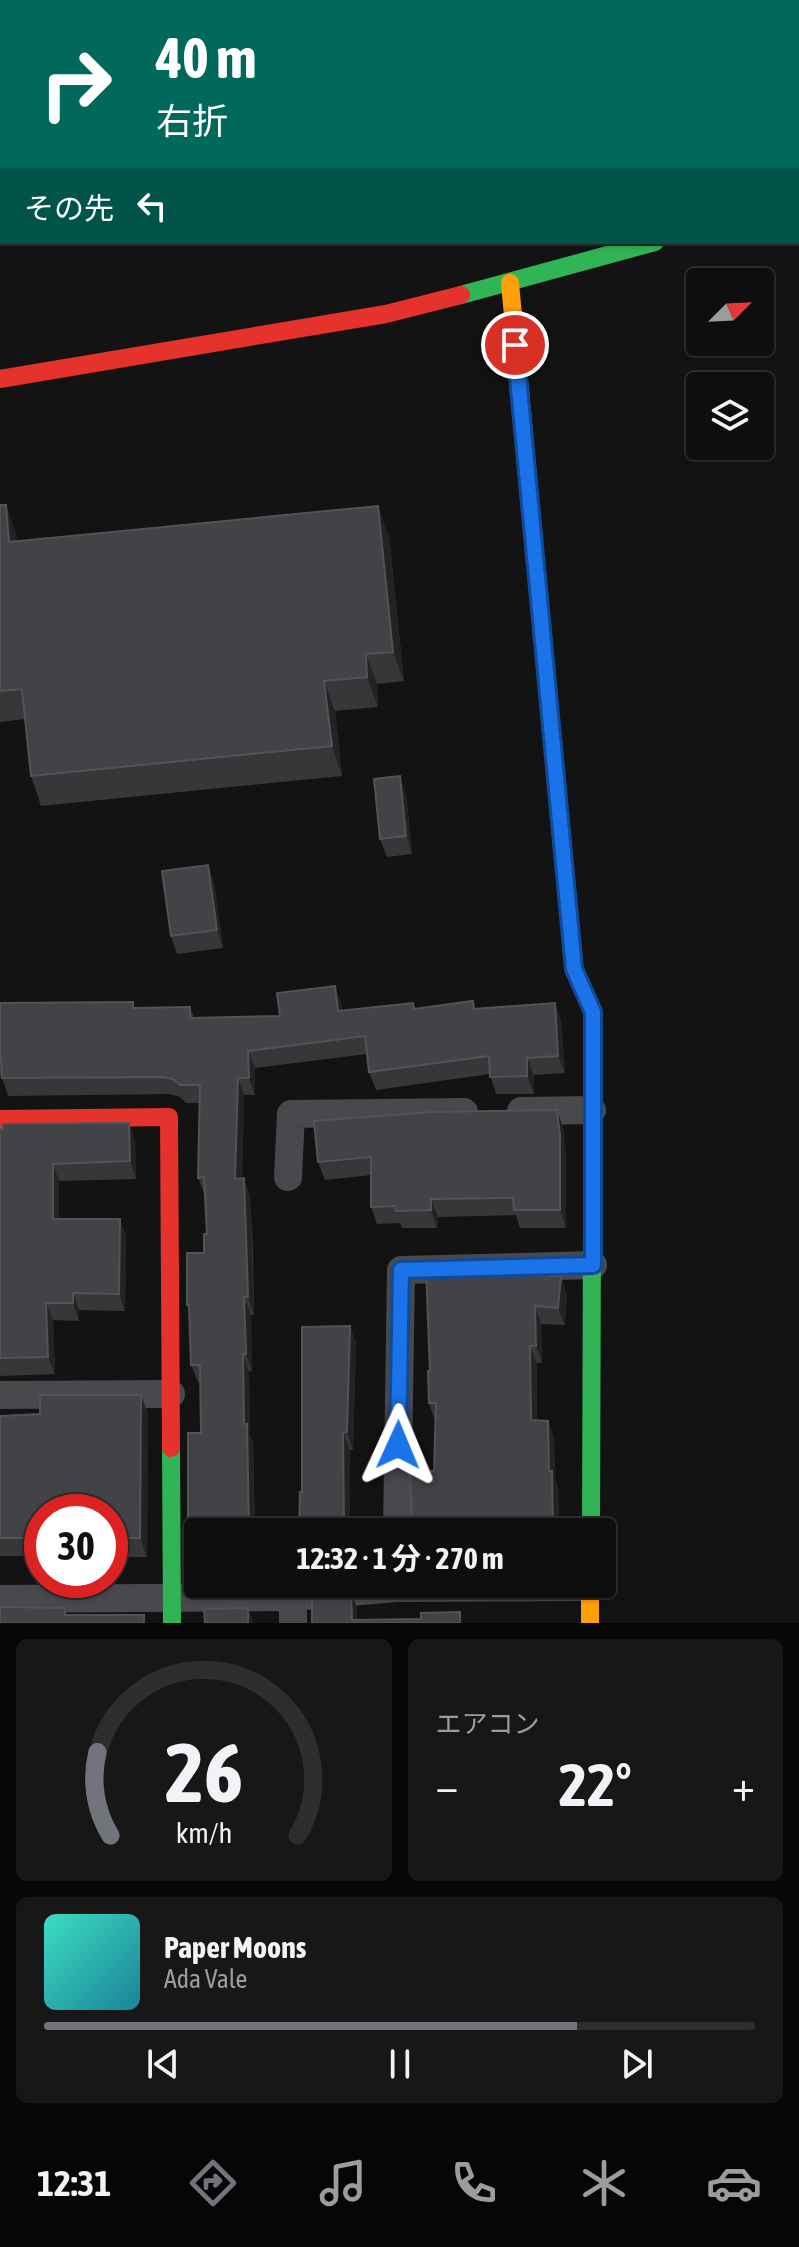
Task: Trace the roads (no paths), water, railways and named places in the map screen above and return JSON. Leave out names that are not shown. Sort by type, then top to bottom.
[{"type":"street","points":[[0,379],[386,314],[648,244]]},
{"type":"street","points":[[510,283],[574,969],[593,1012],[591,1518]]},
{"type":"street","points":[[288,1177],[291,1114],[592,1110]]},
{"type":"street","points":[[0,1119],[169,1117],[172,1610]]},
{"type":"street","points":[[397,1518],[401,1270],[593,1265]]},
{"type":"street","points":[[0,1395],[171,1394]]},
{"type":"street","points":[[0,1599],[172,1610],[293,1610],[344,1598]]},
{"type":"street","points":[[590,1598],[590,1623]]}]
